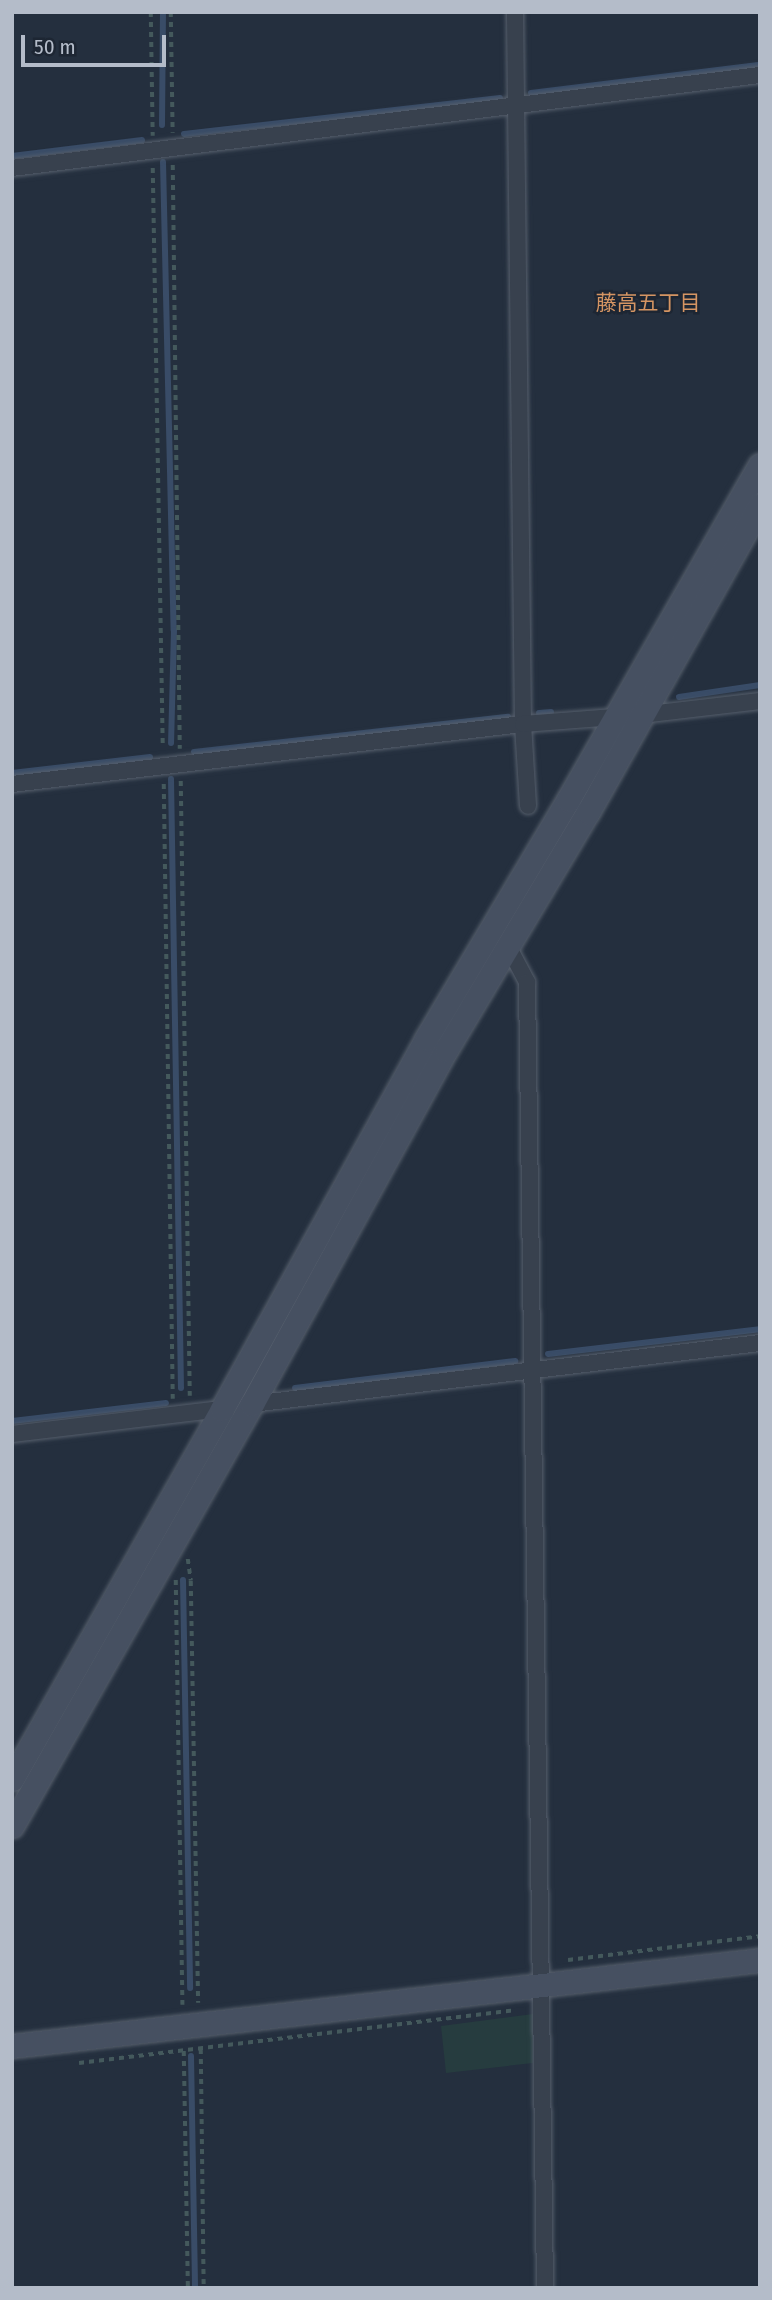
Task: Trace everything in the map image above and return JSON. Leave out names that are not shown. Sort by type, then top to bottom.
[{"type":"street","points":[[515,12],[523,724],[528,806]]},
{"type":"street","points":[[12,168],[760,75]]},
{"type":"street","points":[[12,1779],[222,1409],[426,1039],[568,800],[614,715],[760,465]]},
{"type":"street","points":[[12,1826],[252,1404],[446,1050],[588,812],[760,505]]},
{"type":"street","points":[[12,784],[523,724],[641,715],[760,701]]},
{"type":"street","points":[[508,946],[527,982],[545,2288]]},
{"type":"street","points":[[252,1404],[760,1343]]},
{"type":"street","points":[[12,1434],[222,1409]]},
{"type":"street","points":[[12,2046],[542,1993],[760,1960]]},
{"type":"path","points":[[151,12],[191,1413]]},
{"type":"path","points":[[171,12],[174,1415]]},
{"type":"path","points":[[182,1567],[188,1559],[191,1581],[198,2003]]},
{"type":"path","points":[[176,1575],[183,2005]]},
{"type":"path","points":[[79,2063],[508,2013],[542,1993]]},
{"type":"path","points":[[201,2049],[204,2288]]},
{"type":"path","points":[[184,2051],[188,2288]]},
{"type":"green space","points":[[533,2014],[533,2063],[446,2073],[441,2026]]},
{"type":"waterway","points":[[162,125],[163,12]]},
{"type":"waterway","points":[[531,93],[760,65]]},
{"type":"waterway","points":[[184,134],[500,98]]},
{"type":"waterway","points":[[12,156],[142,140]]},
{"type":"waterway","points":[[163,162],[174,630],[171,743]]},
{"type":"waterway","points":[[679,697],[760,685]]},
{"type":"waterway","points":[[539,713],[551,712]]},
{"type":"waterway","points":[[194,752],[508,717]]},
{"type":"waterway","points":[[12,773],[150,757]]},
{"type":"waterway","points":[[171,779],[181,1388]]},
{"type":"waterway","points":[[548,1354],[760,1329]]},
{"type":"waterway","points":[[295,1388],[515,1361]]},
{"type":"waterway","points":[[12,1421],[166,1403]]},
{"type":"waterway","points":[[183,1580],[190,1988]]},
{"type":"waterway","points":[[191,2056],[195,2288]]},
{"type":"district","name":"藤高五丁目","points":[[648,303]]}]
